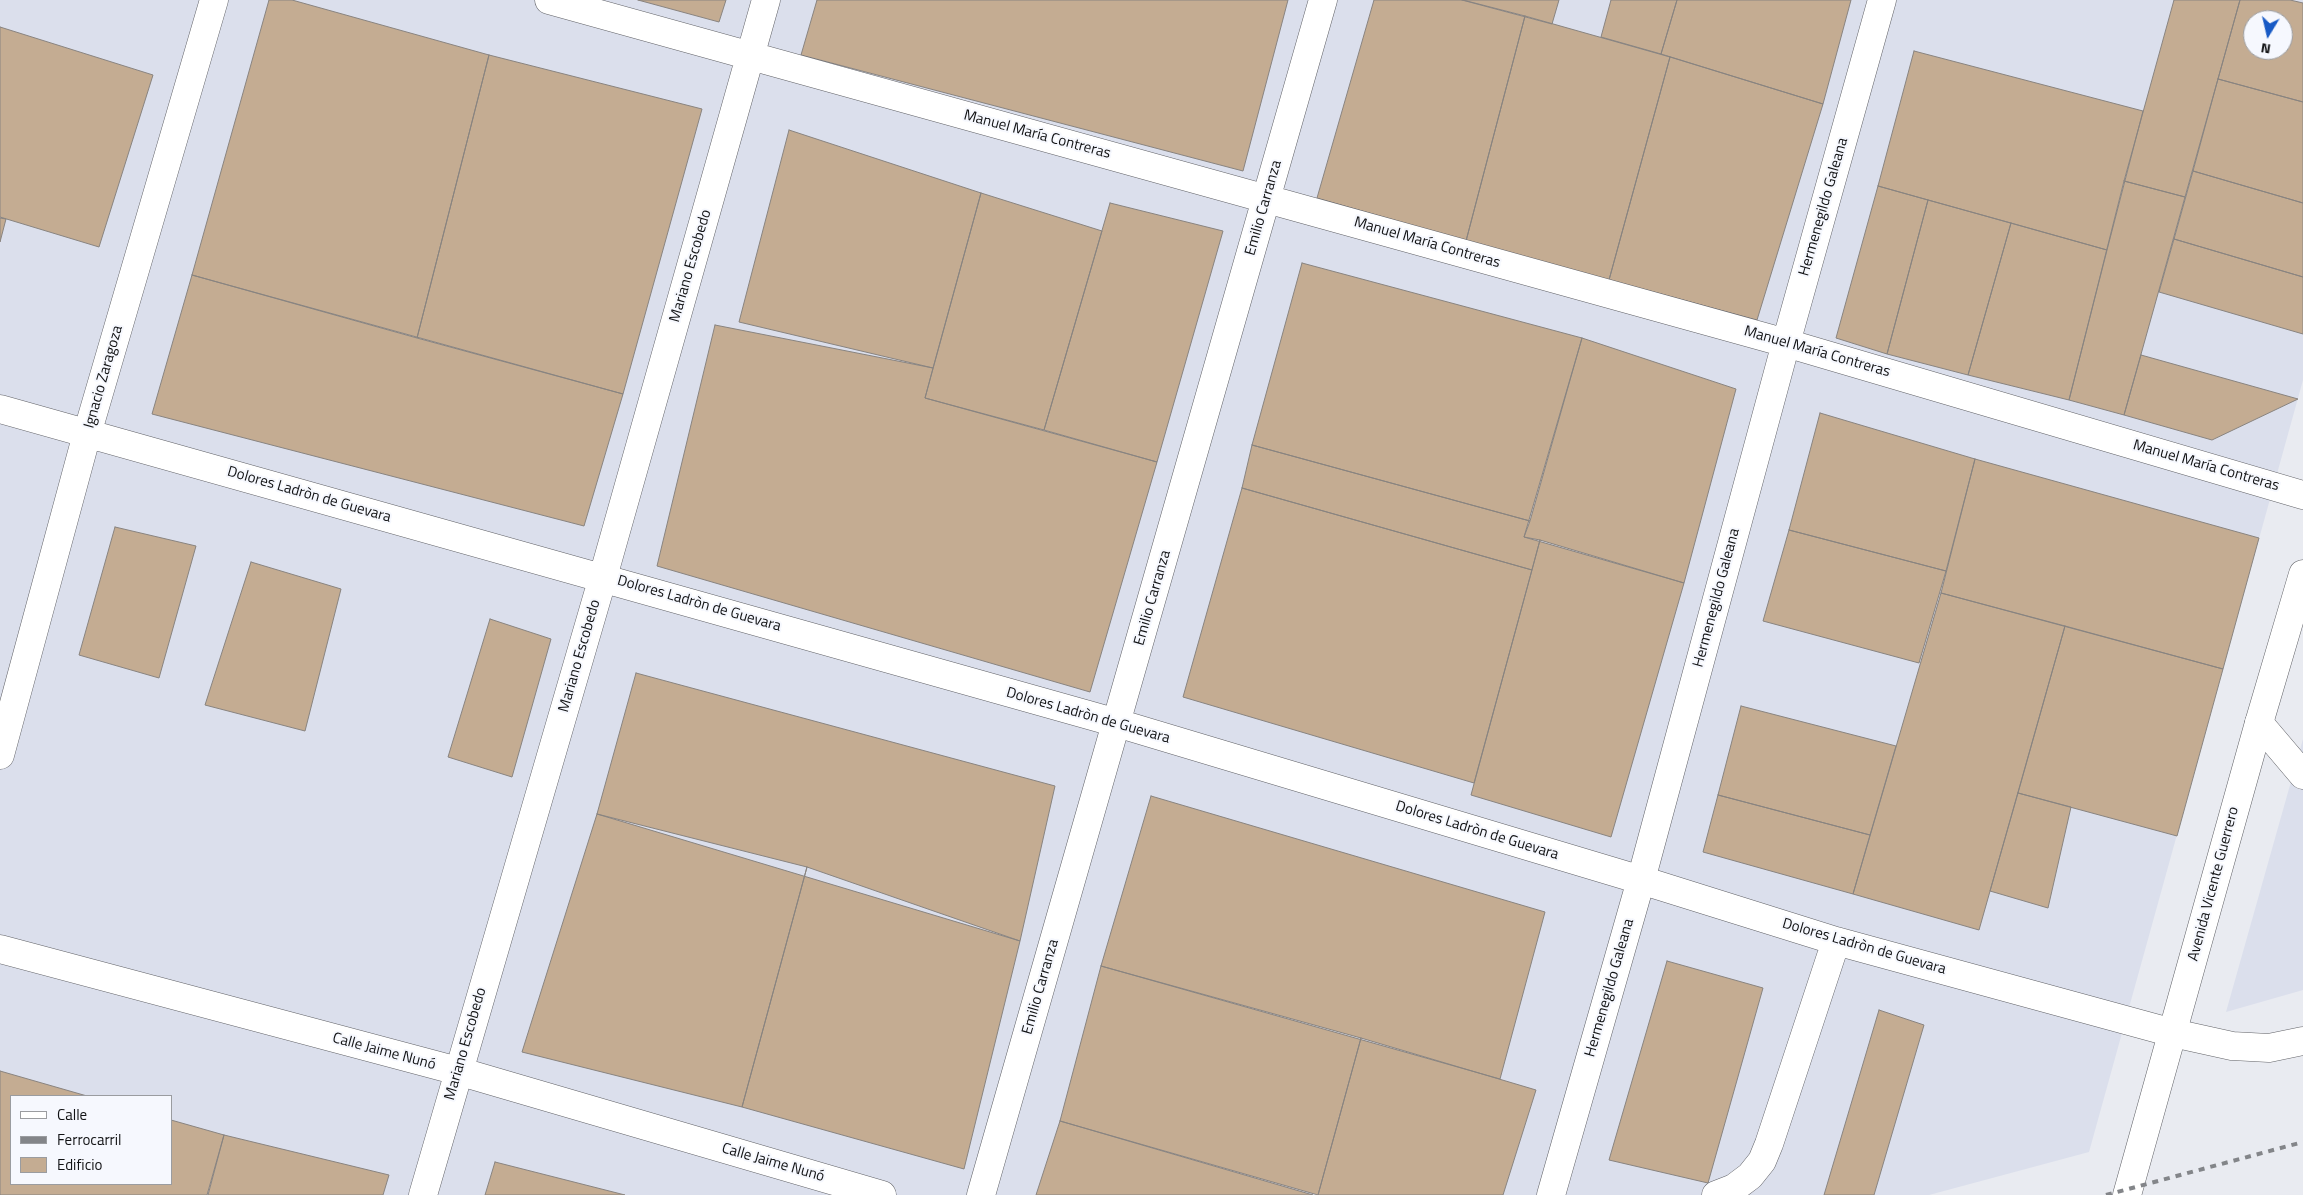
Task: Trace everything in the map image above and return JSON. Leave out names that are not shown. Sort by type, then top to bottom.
[{"type":"street","name":"Ignacio Zaragoza","points":[[0,755],[7,697],[87,434],[214,0]]},
{"type":"street","name":"Manuel María Contreras","points":[[549,0],[1786,343],[2303,495]]},
{"type":"street","name":"Mariano Escobedo","points":[[423,1195],[603,577],[766,0]]},
{"type":"street","name":"Emilio Carranza","points":[[981,1195],[1323,0]]},
{"type":"street","name":"Hermenegildo Galeana","points":[[1551,1195],[1641,880],[1786,343],[1882,0]]},
{"type":"street","name":"Dolores Ladròn de Guevara","points":[[0,409],[603,577],[1117,724],[1641,880],[1836,941],[2173,1033],[2232,1046],[2269,1048],[2303,1041]]},
{"type":"street","name":"Avenida Vicente Guerrero","points":[[2127,1195],[2259,723],[2303,574]]},
{"type":"street","points":[[2259,723],[2303,775]]},
{"type":"street","points":[[1716,1195],[1739,1184],[1750,1176],[1762,1161],[1836,941]]},
{"type":"street","name":"Calle Jaime Nunó","points":[[0,949],[458,1072],[882,1195]]},
{"type":"shaded area","points":[[0,0],[2303,0],[2303,380],[2089,1152],[1929,1195],[0,1195]]},
{"type":"shaded area","points":[[2303,739],[2303,990],[2226,1012]]},
{"type":"building","points":[[269,0],[292,0],[489,55],[417,338],[192,275]]},
{"type":"building","points":[[638,0],[726,0],[719,22]]},
{"type":"building","points":[[817,0],[1288,0],[1243,171],[801,55]]},
{"type":"building","points":[[1374,0],[1463,0],[1525,16],[1466,241],[1317,198]]},
{"type":"building","points":[[1462,0],[1559,0],[1552,24]]},
{"type":"building","points":[[1611,0],[1677,0],[1661,54],[1601,37]]},
{"type":"building","points":[[1677,0],[1851,0],[1823,104],[1661,54]]},
{"type":"building","points":[[2174,0],[2240,0],[2185,197],[2124,181]]},
{"type":"building","points":[[2240,0],[2290,0],[2303,3],[2303,102],[2218,79]]},
{"type":"building","points":[[1525,16],[1670,57],[1609,280],[1466,241]]},
{"type":"building","points":[[0,27],[153,75],[99,247],[0,217]]},
{"type":"building","points":[[1914,51],[2143,111],[2107,250],[1878,186]]},
{"type":"building","points":[[489,55],[702,109],[623,394],[417,338]]},
{"type":"building","points":[[1670,57],[1823,104],[1757,320],[1609,280]]},
{"type":"building","points":[[2218,79],[2303,102],[2303,203],[2193,171]]},
{"type":"building","points":[[789,130],[981,193],[933,368],[739,322]]},
{"type":"building","points":[[2193,171],[2303,203],[2303,277],[2174,239]]},
{"type":"building","points":[[2124,181],[2185,197],[2124,415],[2069,400]]},
{"type":"building","points":[[1878,186],[1928,200],[1887,354],[1836,338]]},
{"type":"building","points":[[981,193],[1102,231],[1044,430],[925,398]]},
{"type":"building","points":[[1928,200],[2011,223],[1968,375],[1887,354]]},
{"type":"building","points":[[1110,203],[1223,231],[1157,462],[1044,430]]},
{"type":"building","points":[[0,218],[6,219],[0,242]]},
{"type":"building","points":[[2011,223],[2107,250],[2069,400],[1968,375]]},
{"type":"building","points":[[2174,239],[2303,277],[2303,334],[2159,292]]},
{"type":"building","points":[[1302,263],[1582,338],[1530,521],[1252,445]]},
{"type":"building","points":[[192,275],[623,394],[584,526],[152,414]]},
{"type":"building","points":[[715,325],[933,368],[925,398],[1157,462],[1090,692],[657,566]]},
{"type":"building","points":[[1582,338],[1736,389],[1684,583],[1524,537]]},
{"type":"building","points":[[2141,355],[2298,399],[2212,440],[2124,415]]},
{"type":"building","points":[[1820,413],[1975,459],[1946,571],[1789,530]]},
{"type":"building","points":[[1252,445],[1530,521],[1524,537],[1540,540],[1532,570],[1242,488]]},
{"type":"building","points":[[1975,459],[2259,538],[2223,669],[1941,593]]},
{"type":"building","points":[[1242,488],[1532,570],[1474,783],[1183,697]]},
{"type":"building","points":[[115,527],[196,546],[159,678],[79,655]]},
{"type":"building","points":[[1789,530],[1946,571],[1919,663],[1763,621]]},
{"type":"building","points":[[1540,540],[1684,583],[1611,837],[1471,795]]},
{"type":"building","points":[[251,562],[341,589],[305,731],[205,705]]},
{"type":"building","points":[[1941,593],[2065,626],[1979,930],[1853,894]]},
{"type":"building","points":[[490,619],[551,639],[512,777],[448,757]]},
{"type":"building","points":[[2065,626],[2223,669],[2177,836],[2018,793]]},
{"type":"building","points":[[636,673],[1055,786],[1020,941],[597,814]]},
{"type":"building","points":[[1741,706],[1896,746],[1870,835],[1718,795]]},
{"type":"building","points":[[2018,793],[2071,807],[2048,908],[1990,891]]},
{"type":"building","points":[[1718,795],[1870,835],[1853,894],[1703,852]]},
{"type":"building","points":[[1151,796],[1545,912],[1500,1079],[1101,966]]},
{"type":"building","points":[[597,814],[807,867],[742,1107],[522,1052]]},
{"type":"building","points":[[807,867],[1020,941],[964,1169],[742,1107]]},
{"type":"building","points":[[1667,961],[1763,988],[1708,1183],[1609,1160]]},
{"type":"building","points":[[1101,966],[1361,1038],[1318,1195],[1060,1121]]},
{"type":"building","points":[[1879,1010],[1924,1025],[1874,1195],[1824,1195]]},
{"type":"building","points":[[1361,1038],[1536,1090],[1503,1195],[1318,1195]]},
{"type":"building","points":[[0,1071],[84,1095],[10,1095],[10,1185],[172,1185],[172,1120],[224,1135],[207,1195],[0,1195]]},
{"type":"building","points":[[1060,1121],[1313,1195],[1036,1195]]},
{"type":"building","points":[[224,1135],[389,1175],[383,1195],[208,1195]]},
{"type":"building","points":[[495,1162],[625,1195],[485,1195]]},
{"type":"railway","points":[[2106,1195],[2303,1142]]}]
